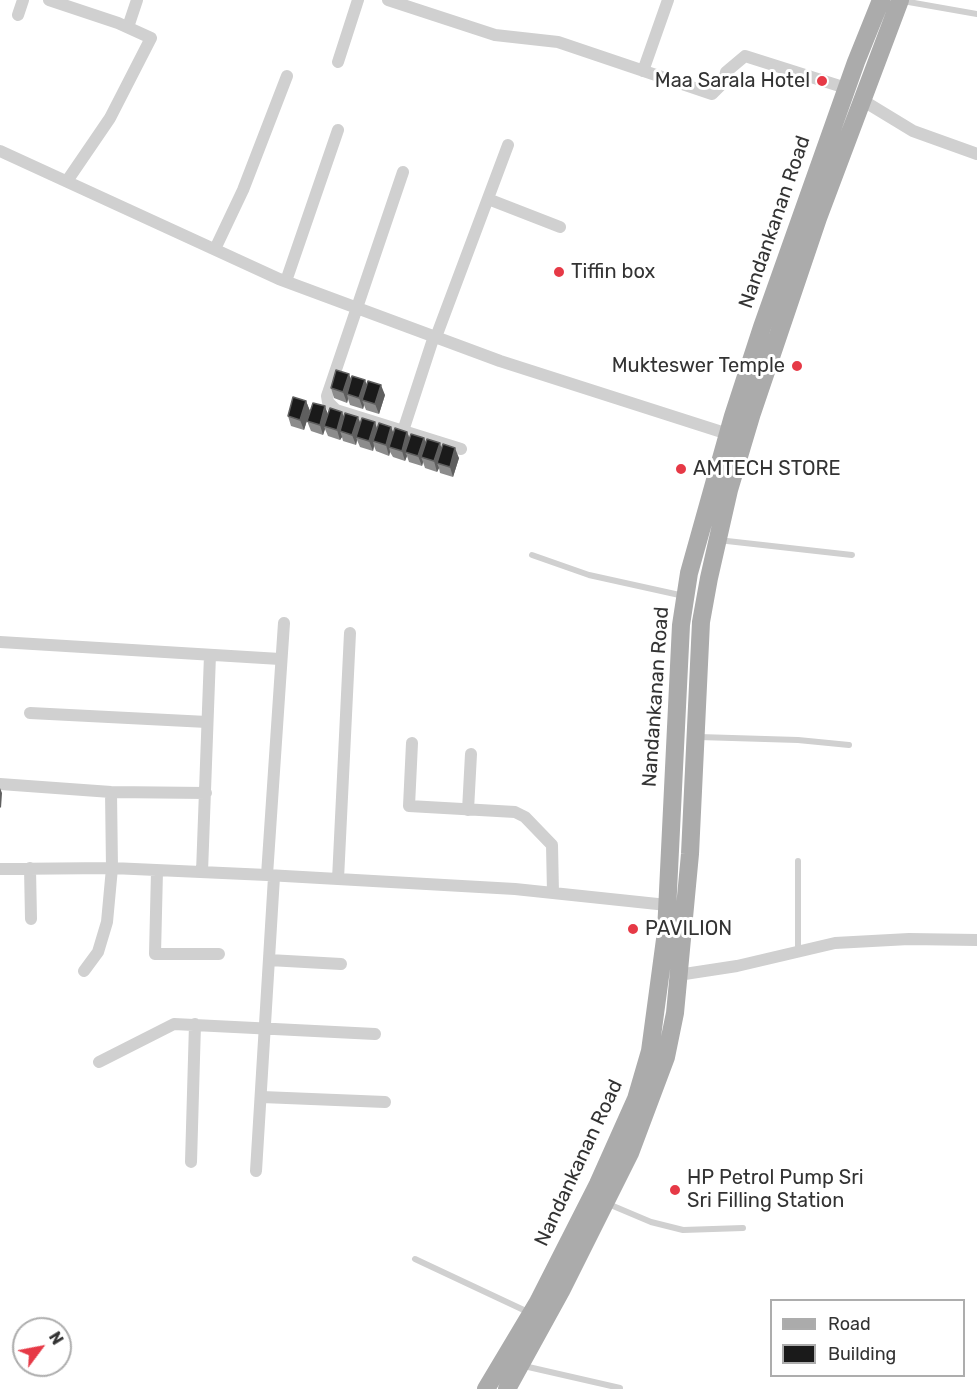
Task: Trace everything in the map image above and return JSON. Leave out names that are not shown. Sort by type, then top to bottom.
[{"type":"main road","name":"Nandankanan Road","points":[[486,1389],[531,1314],[598,1184],[636,1099],[650,1051],[667,905],[681,625],[689,573],[728,434],[762,327],[846,88],[881,0]]},
{"type":"main road","name":"Nandankanan Road","points":[[507,1389],[630,1153],[666,1057],[675,1013],[690,862],[701,622],[718,540],[752,413],[818,218],[899,0]]},
{"type":"main road","points":[[670,861],[690,862]]},
{"type":"street","points":[[18,15],[23,0]]},
{"type":"street","points":[[49,0],[78,5],[149,35],[151,42],[110,118],[67,181]]},
{"type":"street","points":[[128,27],[137,0]]},
{"type":"street","points":[[338,62],[358,0]]},
{"type":"street","points":[[388,0],[495,35],[558,42],[711,94],[724,82],[726,72],[745,56],[846,88]]},
{"type":"street","points":[[643,71],[668,0]]},
{"type":"street","points":[[215,249],[243,189],[287,76]]},
{"type":"street","points":[[862,100],[913,131],[977,154]]},
{"type":"street","points":[[286,281],[338,130]]},
{"type":"street","points":[[403,431],[435,336],[508,145]]},
{"type":"street","points":[[0,151],[286,281],[500,361],[728,434]]},
{"type":"street","points":[[403,172],[327,396],[328,402],[336,410],[461,449]]},
{"type":"street","points":[[488,199],[560,227]]},
{"type":"street","points":[[256,1171],[269,960],[270,876],[280,659],[284,623]]},
{"type":"street","points":[[338,879],[350,633]]},
{"type":"street","points":[[0,642],[280,659]]},
{"type":"street","points":[[202,872],[210,655]]},
{"type":"street","points":[[30,713],[207,722]]},
{"type":"street","points":[[412,743],[409,806],[521,814],[550,840],[554,850],[554,893]]},
{"type":"street","points":[[468,810],[471,753]]},
{"type":"street","points":[[0,784],[111,792],[206,793]]},
{"type":"street","points":[[84,971],[98,952],[107,922],[112,868],[111,792]]},
{"type":"street","points":[[30,868],[31,919]]},
{"type":"street","points":[[0,869],[112,868],[338,879],[554,893],[667,905]]},
{"type":"street","points":[[157,871],[156,954],[219,954]]},
{"type":"street","points":[[678,975],[737,966],[835,943],[931,938],[977,940]]},
{"type":"street","points":[[269,960],[341,964]]},
{"type":"street","points":[[99,1062],[174,1024],[375,1034]]},
{"type":"street","points":[[191,1162],[195,1024]]},
{"type":"street","points":[[262,1097],[385,1102]]},
{"type":"lane","points":[[899,0],[977,14]]},
{"type":"lane","points":[[718,540],[852,555]]},
{"type":"lane","points":[[532,555],[589,575],[685,597]]},
{"type":"lane","points":[[696,736],[798,740],[849,745]]},
{"type":"lane","points":[[798,861],[798,952]]},
{"type":"lane","points":[[606,1202],[651,1222],[683,1230],[742,1228]]},
{"type":"lane","points":[[415,1259],[531,1314]]},
{"type":"lane","points":[[520,1365],[620,1388]]},
{"type":"building","points":[[336,370],[349,374],[343,392],[331,388]]},
{"type":"building","points":[[352,376],[365,380],[359,398],[347,394]]},
{"type":"building","points":[[368,381],[381,385],[375,404],[362,400]]},
{"type":"building","points":[[293,397],[306,401],[300,420],[288,416]]},
{"type":"building","points":[[313,403],[325,406],[320,425],[307,421]]},
{"type":"building","points":[[330,408],[342,412],[337,430],[324,426]]},
{"type":"building","points":[[345,413],[358,417],[352,435],[340,431]]},
{"type":"building","points":[[362,418],[375,422],[369,441],[356,437]]},
{"type":"building","points":[[379,423],[391,427],[386,445],[373,441]]},
{"type":"building","points":[[395,428],[407,432],[402,451],[389,447]]},
{"type":"building","points":[[411,434],[424,438],[418,456],[405,452]]},
{"type":"building","points":[[427,439],[440,443],[434,461],[421,457]]},
{"type":"building","points":[[443,444],[455,448],[450,467],[437,463]]},
{"type":"place","name":"Maa Sarala Hotel","points":[[822,81]]},
{"type":"place","name":"Tiffin box","points":[[559,272]]},
{"type":"place","name":"Mukteswer Temple","points":[[797,366]]},
{"type":"place","name":"AMTECH STORE","points":[[681,469]]},
{"type":"place","name":"PAVILION","points":[[633,929]]},
{"type":"place","name":"HP Petrol Pump Sri Sri Filling Station","points":[[675,1190]]}]
